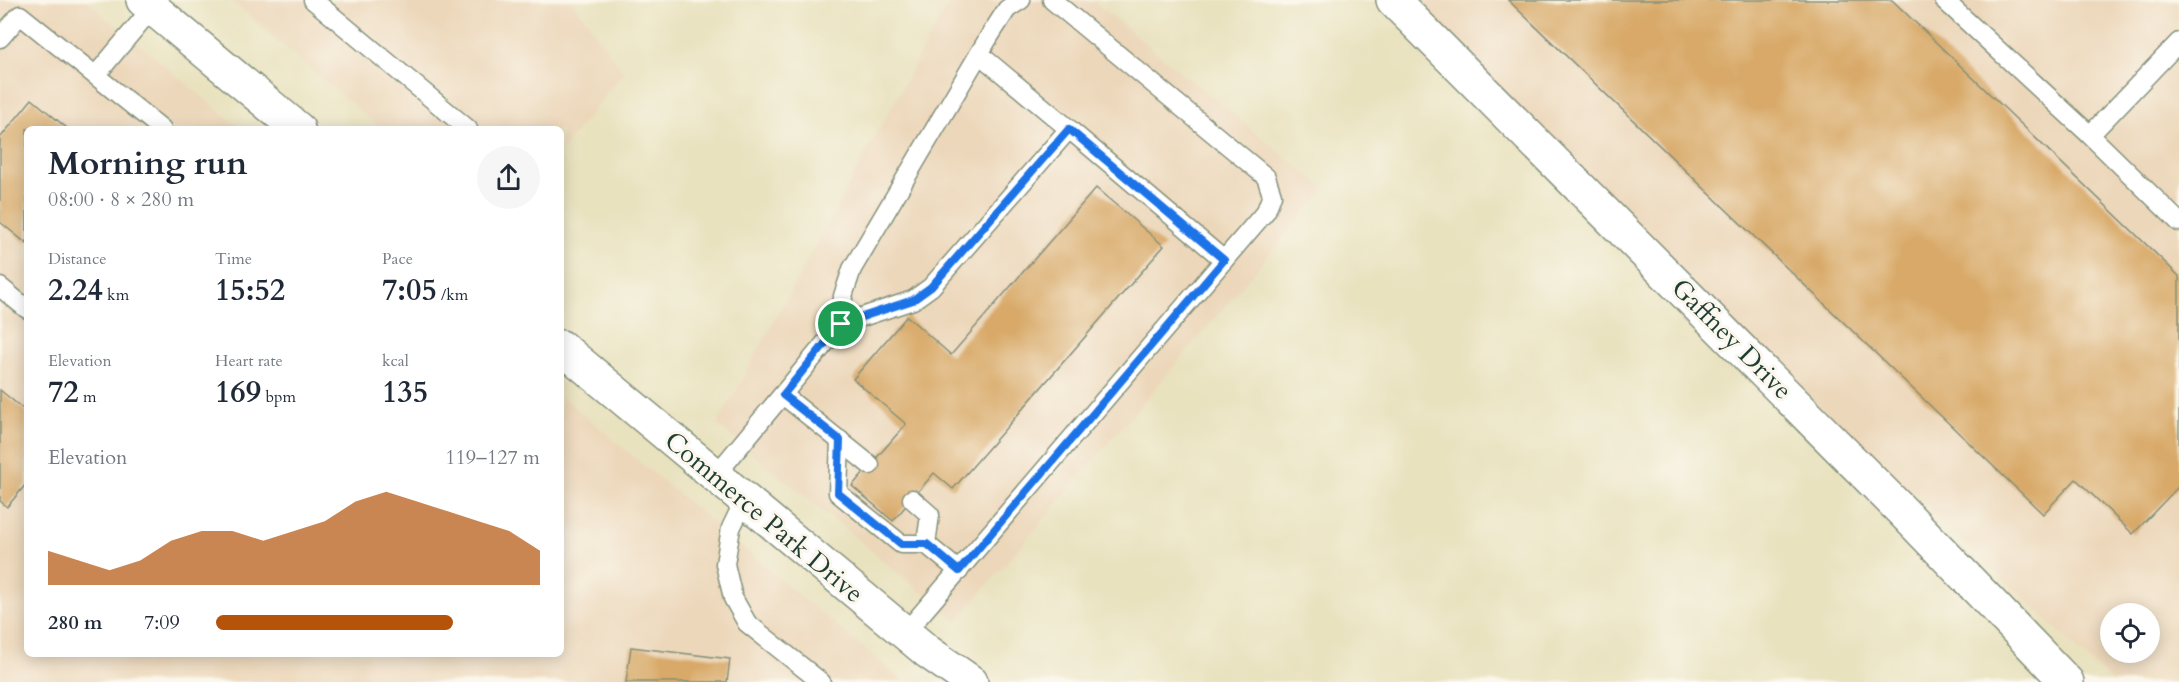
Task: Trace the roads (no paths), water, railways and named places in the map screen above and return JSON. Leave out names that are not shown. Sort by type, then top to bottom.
[{"type":"street","name":"Gaffney Drive","points":[[1393,0],[1905,514],[2067,682]]},
{"type":"street","points":[[148,4],[294,126]]},
{"type":"street","name":"Commerce Park Drive","points":[[564,350],[905,633],[971,682]]},
{"type":"lane","points":[[313,0],[464,126]]},
{"type":"lane","points":[[841,324],[843,296],[852,269],[1007,9],[1021,0]]},
{"type":"lane","points":[[905,633],[1266,211],[1272,195],[1266,177],[1052,0]]},
{"type":"lane","points":[[1944,0],[2090,135],[2179,222]]},
{"type":"lane","points":[[96,75],[148,4]]},
{"type":"lane","points":[[0,38],[20,15],[158,126]]},
{"type":"lane","points":[[2090,135],[2179,42]]},
{"type":"lane","points":[[979,54],[1224,260]]},
{"type":"lane","points":[[715,476],[841,324],[913,300],[931,287],[1069,129]]},
{"type":"lane","points":[[0,287],[24,307]]},
{"type":"lane","points":[[783,395],[870,465]]},
{"type":"lane","points":[[840,440],[838,493],[901,544],[927,544],[959,571]]},
{"type":"lane","points":[[912,499],[930,515],[927,544]]},
{"type":"lane","points":[[744,501],[731,528],[725,564],[733,598],[747,623],[821,682]]}]
